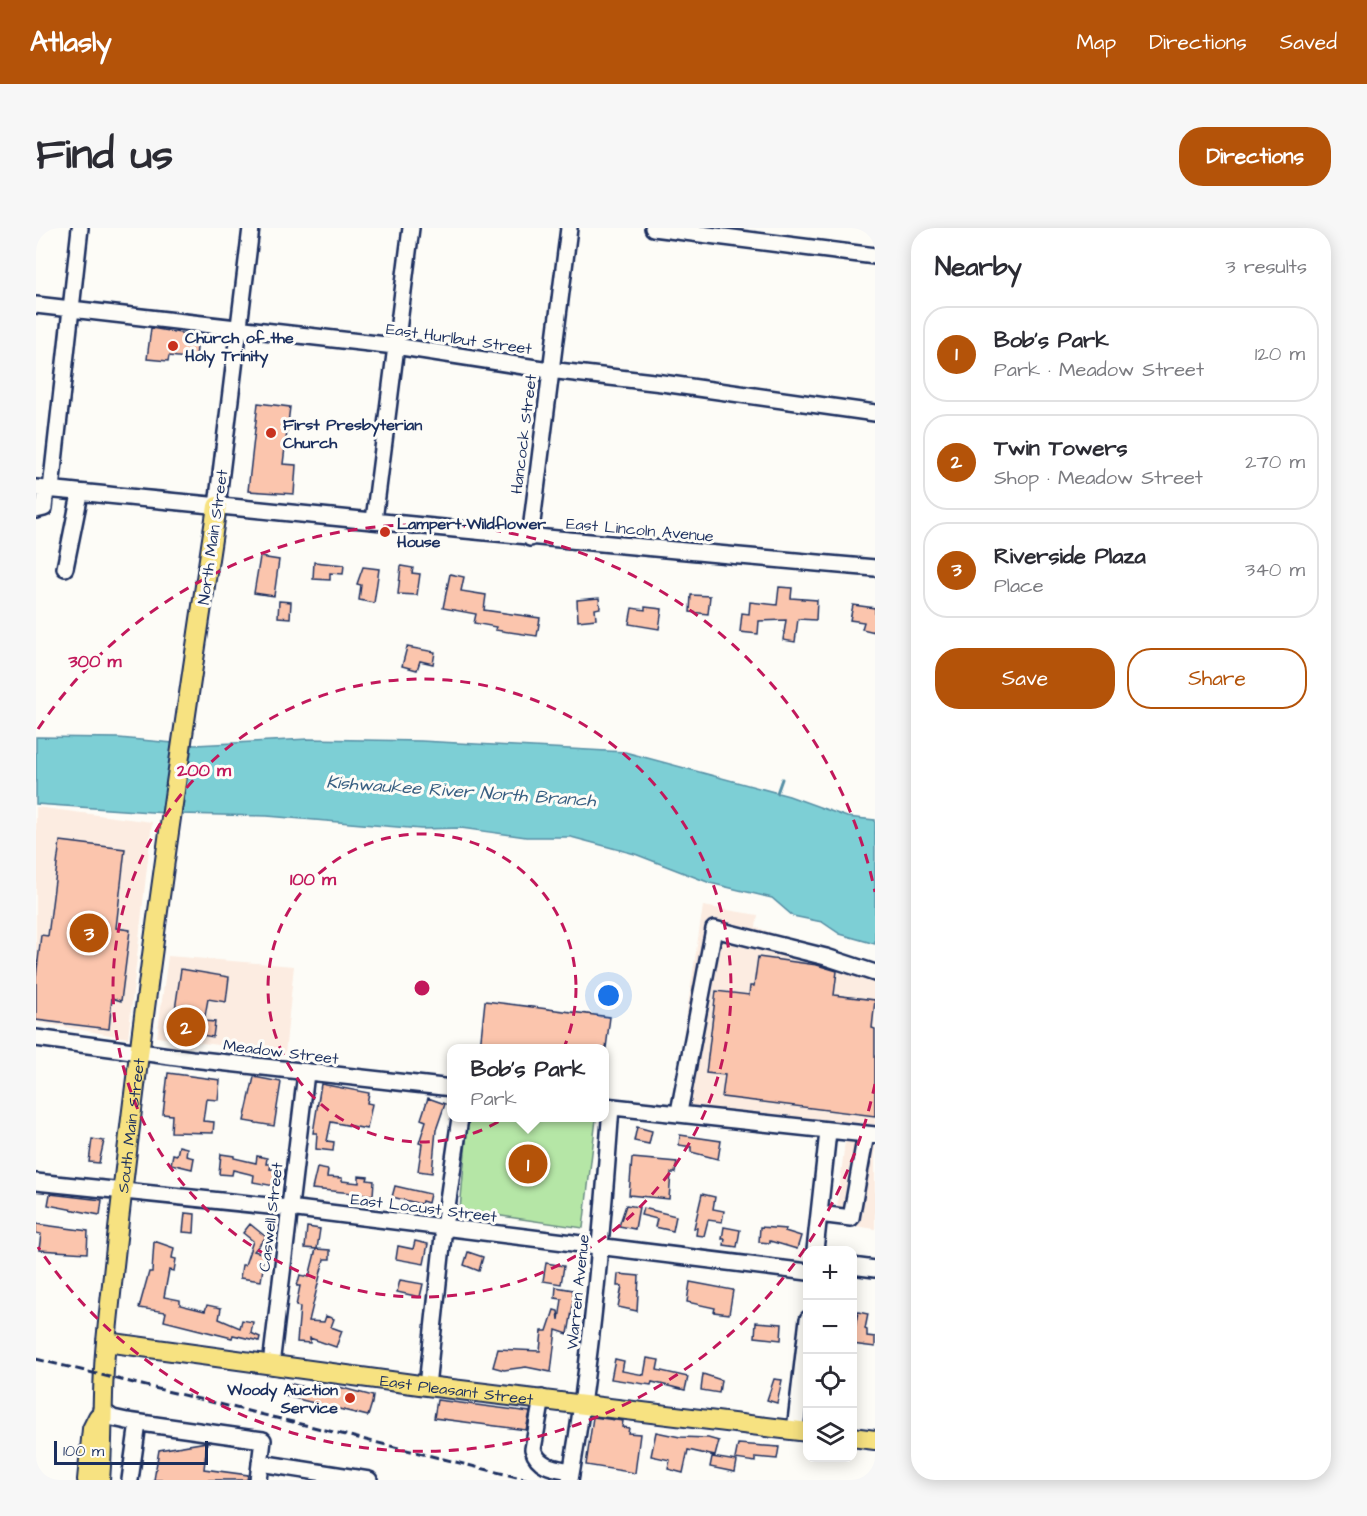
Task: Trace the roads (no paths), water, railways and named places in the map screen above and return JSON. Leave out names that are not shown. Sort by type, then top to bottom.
[{"type":"main road","name":"North Main Street","points":[[168,845],[217,506]]},
{"type":"main road","name":"South Main Street","points":[[100,1480],[104,1431],[101,1410],[106,1342],[168,845]]},
{"type":"main road","name":"East Pleasant Street","points":[[106,1342],[427,1386],[542,1398],[801,1431]]},
{"type":"main road","name":"South Main Street","points":[[87,1480],[92,1429],[101,1410]]},
{"type":"main road","points":[[857,1438],[875,1440]]},
{"type":"street","points":[[36,510],[44,508],[44,488],[80,228]]},
{"type":"street","name":"North Main Street","points":[[217,506],[251,228]]},
{"type":"street","points":[[374,520],[411,228]]},
{"type":"street","name":"Hancock Street","points":[[530,538],[549,370],[569,228]]},
{"type":"street","points":[[653,228],[875,256]]},
{"type":"street","points":[[788,244],[789,228]]},
{"type":"street","name":"East Hurlbut Street","points":[[36,305],[238,330],[395,346],[549,370],[662,383],[875,413]]},
{"type":"street","name":"East Lincoln Avenue","points":[[44,488],[80,494],[374,520],[530,538],[875,568]]},
{"type":"street","points":[[65,568],[80,494]]},
{"type":"street","points":[[679,1112],[714,928],[826,957],[875,973]]},
{"type":"street","name":"Meadow Street","points":[[36,1038],[306,1073],[447,1087]]},
{"type":"street","name":"Caswell Street","points":[[270,1365],[306,1073]]},
{"type":"street","points":[[609,1106],[679,1112],[828,1132],[870,1135],[852,1218],[819,1214]]},
{"type":"street","points":[[427,1386],[444,1227],[459,1122]]},
{"type":"street","name":"Warren Avenue","points":[[570,1476],[583,1403],[600,1248],[607,1122]]},
{"type":"street","points":[[816,1246],[828,1132]]},
{"type":"street","name":"East Locust Street","points":[[36,1182],[289,1208],[803,1272]]},
{"type":"street","points":[[857,1267],[875,1269]]},
{"type":"street","points":[[801,1431],[805,1354]]},
{"type":"street","points":[[542,1398],[533,1449],[535,1455],[544,1465],[570,1476]]},
{"type":"street","points":[[101,1410],[113,1418],[138,1423],[263,1440],[258,1480]]},
{"type":"street","points":[[130,1480],[138,1423]]},
{"type":"street","points":[[260,1463],[369,1480]]},
{"type":"water","name":"Kishwaukee River North Branch","points":[[36,737],[119,738],[195,745],[308,739],[421,741],[625,752],[789,796],[847,817],[875,820],[875,944],[840,934],[822,922],[793,916],[772,898],[710,883],[635,854],[571,837],[526,837],[461,828],[421,829],[267,816],[180,814],[36,804]]},
{"type":"waterway","points":[[777,793],[782,779]]},
{"type":"railway","points":[[36,1359],[529,1480]]},
{"type":"place","name":"Church of the Holy Trinity","points":[[173,346]]},
{"type":"place","name":"First Presbyterian Church","points":[[271,433]]},
{"type":"place","name":"Lampert-Wildflower House","points":[[385,532]]},
{"type":"place","name":"Riverside Plaza","points":[[89,933]]},
{"type":"place","name":"Twin Towers","points":[[186,1027]]},
{"type":"place","name":"Bob's Park","points":[[528,1164]]},
{"type":"place","name":"Woody Auction Service","points":[[350,1398]]}]
